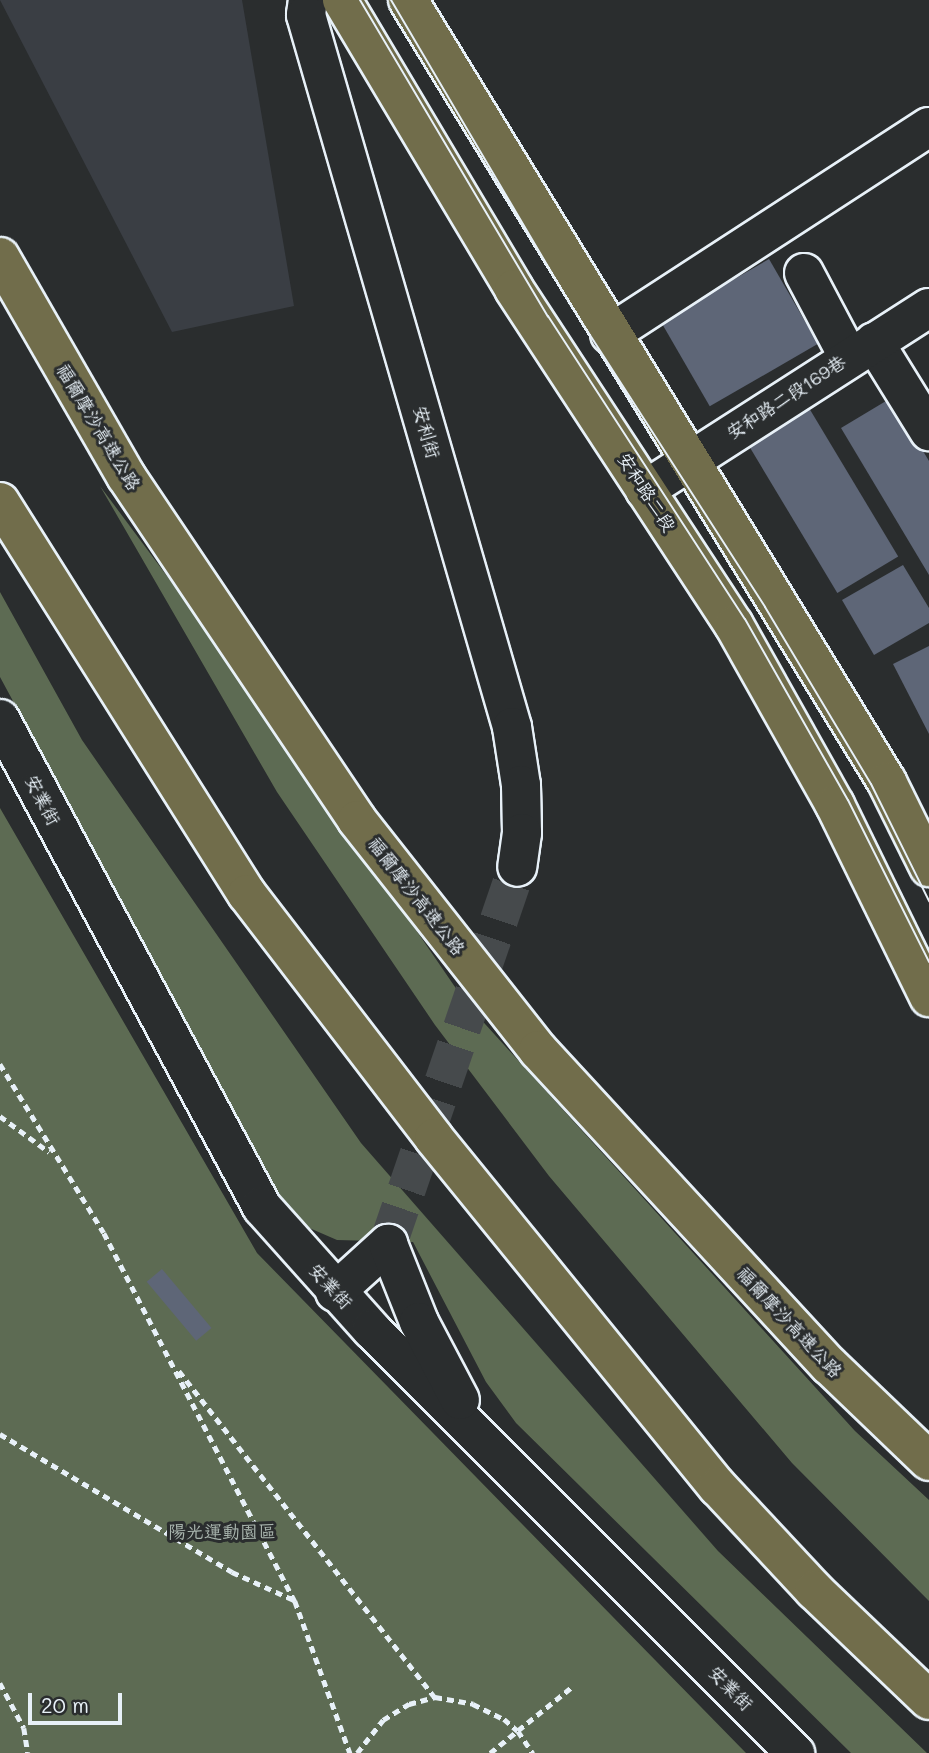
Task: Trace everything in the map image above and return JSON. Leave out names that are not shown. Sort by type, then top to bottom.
[{"type":"main road","name":"安和路二段","points":[[342,0],[514,289],[734,625],[835,805],[928,992]]},
{"type":"main road","points":[[408,0],[610,334],[887,782],[929,867]]},
{"type":"main road","name":"福爾摩沙高速公路","points":[[0,257],[126,476],[357,820],[538,1050],[830,1366],[929,1461]]},
{"type":"main road","points":[[0,502],[247,894],[434,1138],[718,1487],[814,1590],[929,1700]]},
{"type":"street","name":"安利街","points":[[299,5],[512,727],[521,785],[522,833],[517,867]]},
{"type":"street","points":[[610,334],[929,127]]},
{"type":"street","points":[[804,273],[861,349],[929,431]]},
{"type":"street","name":"安和路二段169巷","points":[[645,489],[929,308]]},
{"type":"street","name":"安業街","points":[[0,719],[262,1207],[335,1292],[795,1753]]},
{"type":"street","points":[[335,1292],[388,1244],[419,1322],[479,1435]]},
{"type":"path","points":[[0,1064],[52,1155],[104,1233],[295,1601],[350,1753]]},
{"type":"path","points":[[0,1116],[52,1155]]},
{"type":"path","points":[[172,1362],[435,1697]]},
{"type":"path","points":[[0,1434],[232,1572],[295,1601]]},
{"type":"path","points":[[0,1683],[24,1728],[28,1753]]},
{"type":"path","points":[[489,1753],[573,1686]]},
{"type":"path","points":[[357,1753],[383,1720],[409,1704],[435,1697],[473,1704],[518,1731],[533,1753]]},
{"type":"shaded area","points":[[0,0],[242,0],[294,306],[172,332]]},
{"type":"green space","points":[[100,486],[248,685],[466,1003],[855,1431],[929,1500],[929,1601],[792,1463],[549,1176],[435,1025],[277,792]]},
{"type":"green space","points":[[0,592],[82,740],[361,1143],[718,1551],[927,1753],[851,1753],[516,1423],[486,1382],[413,1242],[337,1240],[307,1227],[285,1205],[0,677]]},
{"type":"green space","name":"陽光運動園區","points":[[0,808],[257,1253],[746,1753],[0,1753]]},
{"type":"building","points":[[769,259],[818,344],[710,406],[661,322]]},
{"type":"building","points":[[891,398],[929,461],[929,575],[841,428]]},
{"type":"building","points":[[806,403],[898,556],[837,593],[745,440]]},
{"type":"building","points":[[903,565],[929,608],[929,623],[874,655],[842,600]]},
{"type":"building","points":[[929,646],[929,734],[893,664]]},
{"type":"building","points":[[162,1269],[211,1328],[196,1341],[147,1282]]},
{"type":"tunnel","points":[[388,1244],[517,867]]},
{"type":"tram line","points":[[360,0],[548,316],[745,619],[848,800],[929,962]]},
{"type":"tram line","points":[[391,0],[568,301],[765,607],[871,784],[929,901]]}]
